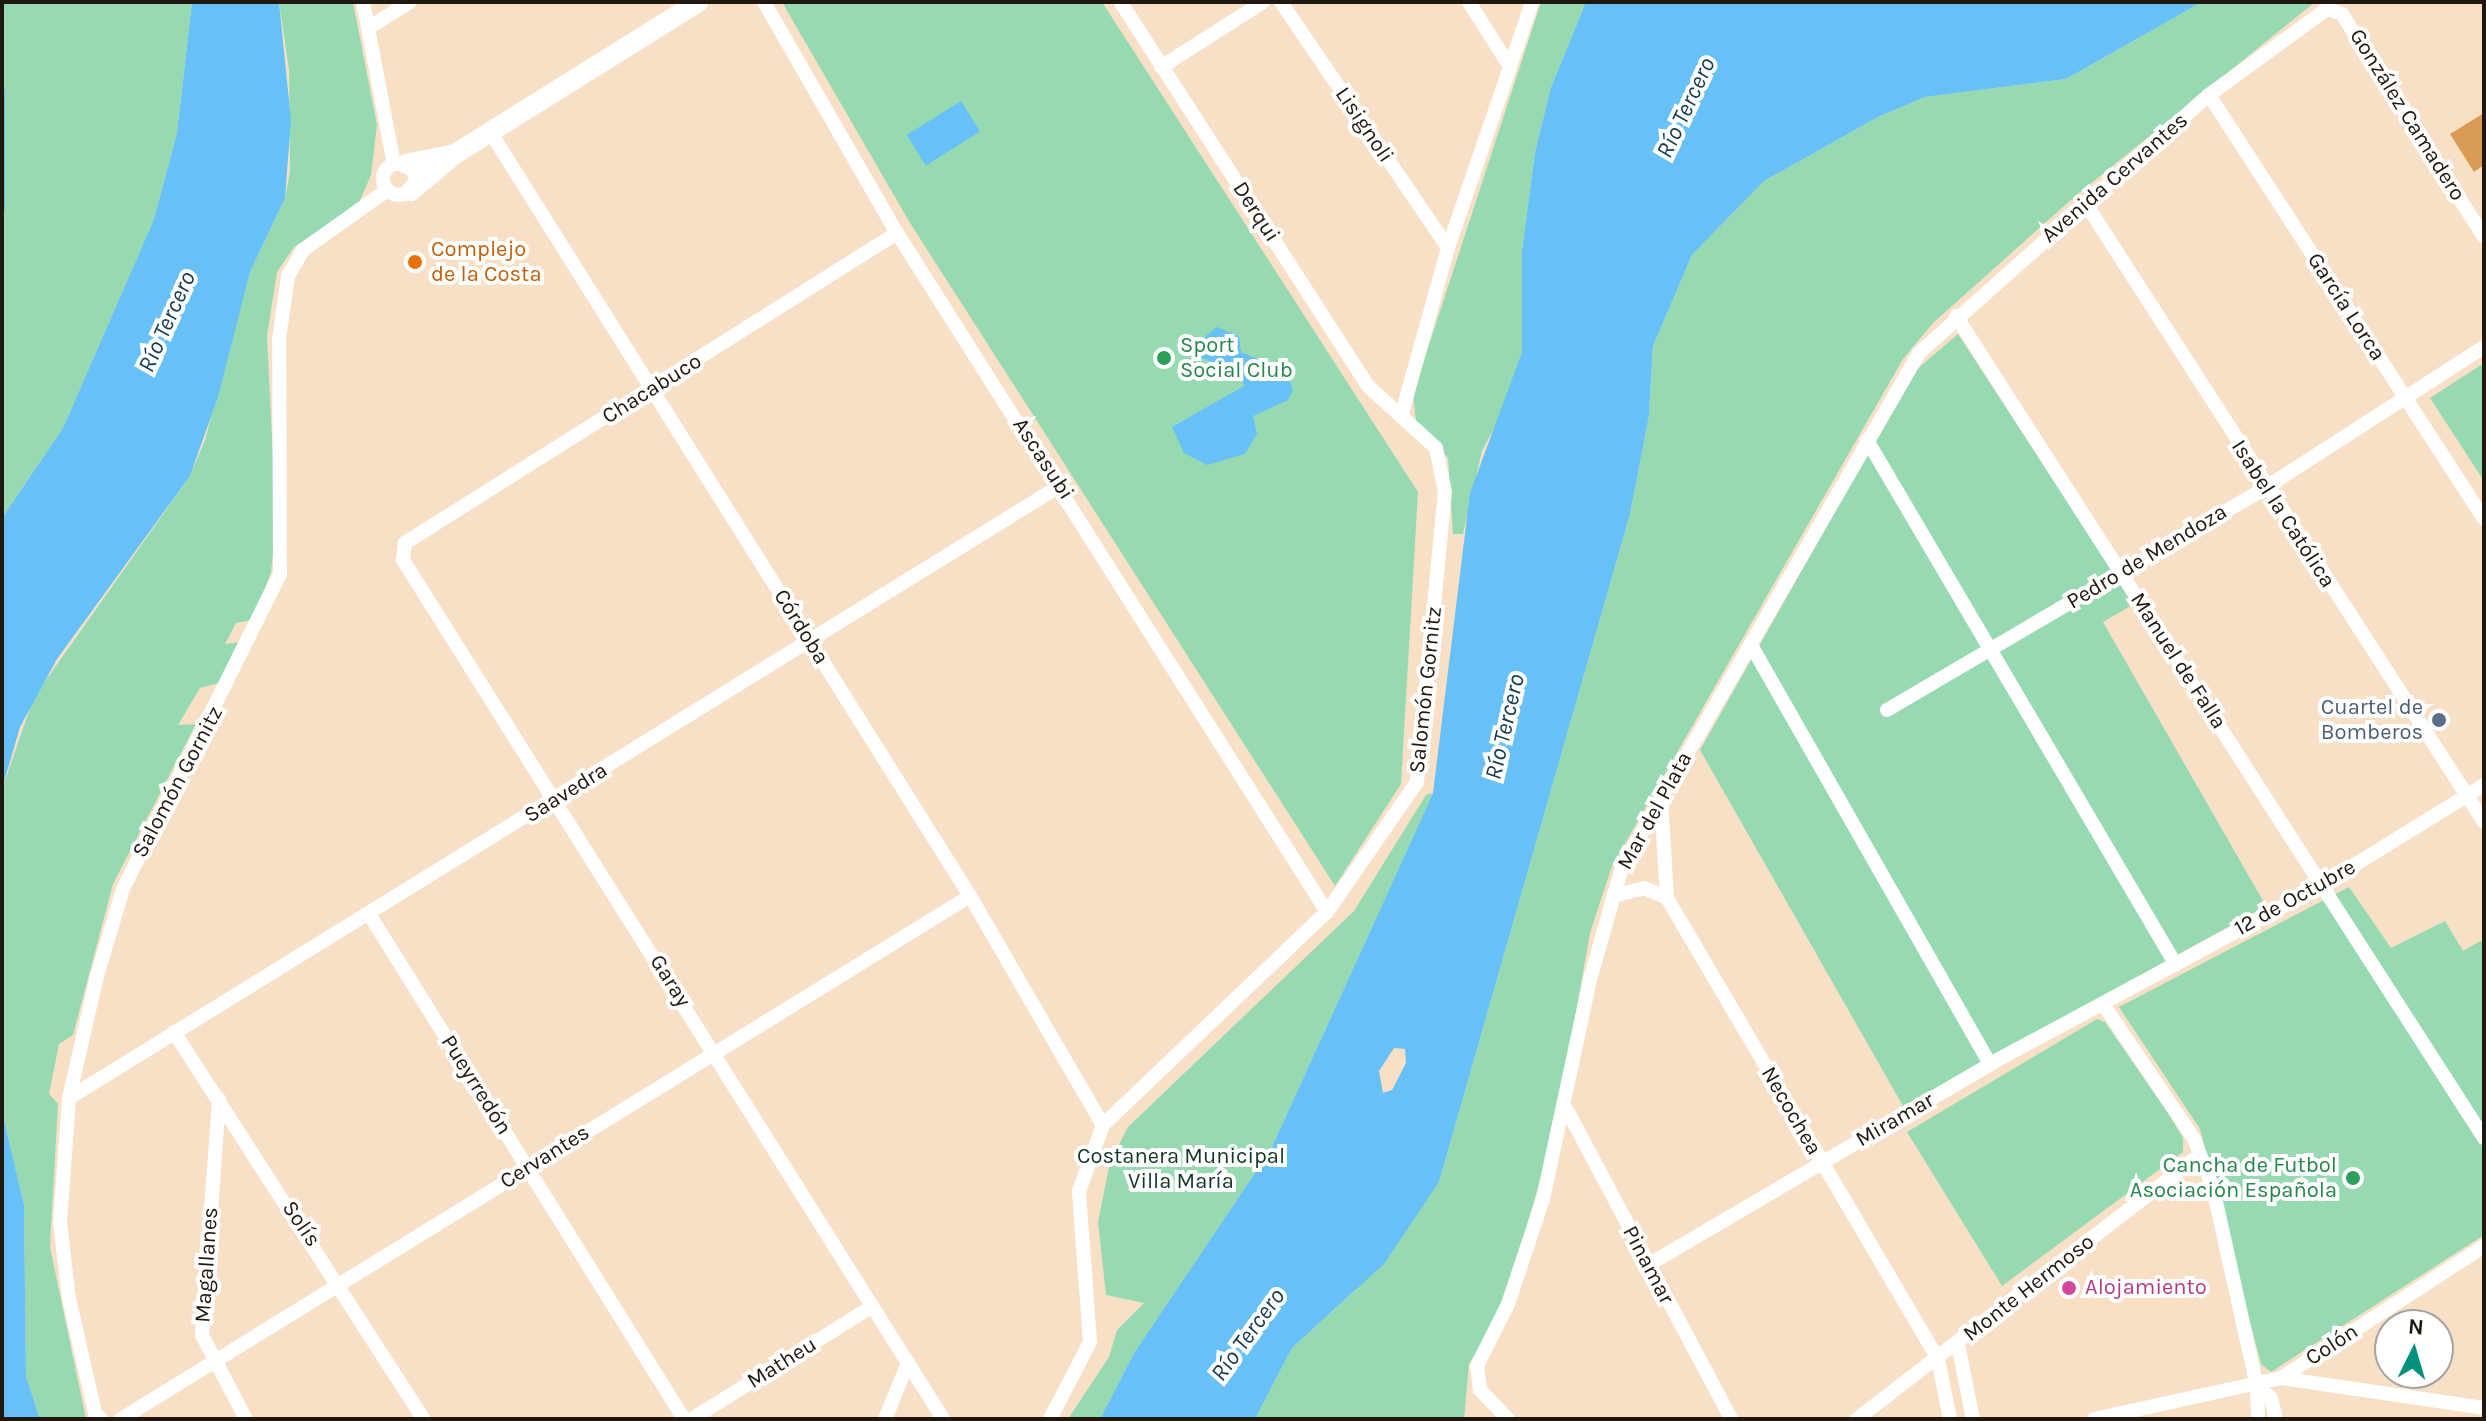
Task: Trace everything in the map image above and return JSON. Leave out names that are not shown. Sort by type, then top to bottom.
[{"type":"main road","points":[[411,191],[455,154],[698,2]]},
{"type":"main road","points":[[400,164],[455,154]]},
{"type":"street","points":[[363,2],[400,164],[416,176],[411,191],[397,196],[387,190],[383,177],[400,164]]},
{"type":"street","points":[[368,28],[410,2]]},
{"type":"street","name":"Ascasubi","points":[[764,2],[897,233],[1061,485],[1327,912]]},
{"type":"street","name":"Derqui","points":[[1121,2],[1368,386],[1402,413]]},
{"type":"street","points":[[1161,67],[1263,2]]},
{"type":"street","name":"Lisignoli","points":[[1281,2],[1448,248]]},
{"type":"street","points":[[1469,2],[1507,62]]},
{"type":"street","points":[[1402,413],[1448,248],[1507,62],[1532,2]]},
{"type":"street","name":"Avenida Cervantes","points":[[1919,353],[1956,316],[2209,95],[2320,13]]},
{"type":"street","name":"González Camadero","points":[[2320,13],[2342,14],[2484,237]]},
{"type":"street","name":"García Lorca","points":[[2209,95],[2484,519]]},
{"type":"street","name":"Córdoba","points":[[491,133],[655,388],[970,896],[1103,1125]]},
{"type":"street","name":"Salomón Gornitz","points":[[101,1419],[95,1413],[61,1240],[69,1098],[123,889],[280,574],[279,340],[288,276],[303,250],[387,190]]},
{"type":"street","name":"Isabel la Católica","points":[[2086,204],[2265,488],[2484,822]]},
{"type":"street","name":"Chacabuco","points":[[405,543],[897,233]]},
{"type":"street","name":"Manuel de Falla","points":[[1956,316],[2484,1138]]},
{"type":"street","name":"Pedro de Mendoza","points":[[1887,710],[2265,488],[2484,347]]},
{"type":"street","name":"Mar del Plata","points":[[1508,1419],[1480,1390],[1480,1356],[1513,1290],[1567,1110],[1591,976],[1613,896],[1661,795],[1919,353]]},
{"type":"street","name":"Salomón Gornitz","points":[[1050,1419],[1090,1342],[1079,1191],[1103,1125],[1327,912],[1408,801],[1421,766],[1445,492],[1436,448],[1402,413]]},
{"type":"street","points":[[1867,440],[2176,965]]},
{"type":"street","name":"Saavedra","points":[[69,1098],[1061,485]]},
{"type":"street","name":"Garay","points":[[405,543],[403,560],[715,1051],[943,1419]]},
{"type":"street","points":[[1751,645],[1990,1064]]},
{"type":"street","name":"12 de Octubre","points":[[2103,1004],[2322,885],[2484,785]]},
{"type":"street","name":"Necochea","points":[[1661,795],[1667,898],[1938,1359],[1950,1419]]},
{"type":"street","points":[[1613,896],[1644,888],[1667,898]]},
{"type":"street","name":"Cervantes","points":[[121,1419],[970,896]]},
{"type":"street","name":"Pueyrredón","points":[[369,914],[684,1419]]},
{"type":"street","points":[[2103,1004],[2183,1116],[2200,1155],[2257,1386],[2258,1419]]},
{"type":"street","name":"Miramar","points":[[1648,1265],[1990,1064],[2103,1004]]},
{"type":"street","name":"Solís","points":[[174,1032],[342,1285],[423,1419]]},
{"type":"street","name":"Magallanes","points":[[219,1099],[202,1335],[213,1364],[246,1419]]},
{"type":"street","name":"Pinamar","points":[[1567,1110],[1731,1419]]},
{"type":"street","name":"Monte Hermoso","points":[[1857,1419],[2200,1155]]},
{"type":"street","name":"Colón","points":[[2094,1419],[2257,1386],[2281,1378],[2484,1246]]},
{"type":"street","name":"Matheu","points":[[692,1419],[873,1306]]},
{"type":"street","points":[[1958,1344],[1973,1419]]},
{"type":"street","points":[[885,1419],[908,1363]]},
{"type":"street","points":[[2281,1378],[2484,1408]]},
{"type":"street","points":[[2257,1386],[2271,1398],[2276,1419]]},
{"type":"green space","points":[[2,2],[192,2],[177,133],[154,219],[63,428],[2,518]]},
{"type":"green space","points":[[279,2],[353,2],[377,125],[371,175],[358,205],[294,247],[277,272],[267,336],[276,519],[271,573],[252,620],[236,623],[225,644],[241,642],[219,683],[200,688],[178,725],[196,724],[113,884],[73,1035],[59,1044],[49,1094],[58,1104],[50,1247],[86,1419],[40,1419],[26,1376],[24,1205],[2,1111],[2,789],[34,697],[190,476],[205,440],[250,272],[285,198],[290,171],[289,70]]},
{"type":"green space","name":"Sport Social Club","points":[[782,2],[1102,2],[1418,492],[1401,784],[1335,886],[910,223]]},
{"type":"green space","points":[[1541,2],[1586,2],[1551,87],[1535,152],[1522,251],[1522,352],[1509,400],[1482,451],[1463,534],[1453,534],[1448,458],[1416,422],[1413,394]]},
{"type":"green space","points":[[2202,2],[2315,2],[2073,198],[1933,323],[1903,359],[1612,866],[1590,933],[1556,1126],[1504,1304],[1469,1364],[1464,1419],[1255,1419],[1292,1348],[1356,1290],[1439,1182],[1630,514],[1649,416],[1653,346],[1692,255],[1764,181],[1878,117],[1925,97],[2066,79]]},
{"type":"green space","points":[[1958,334],[2134,604],[2103,622],[2266,906],[1903,1106],[1700,750],[1915,371]]},
{"type":"green space","points":[[2484,363],[2484,476],[2482,478],[2430,398]]},
{"type":"green space","name":"Costanera Municipal Villa María","points":[[1433,793],[1271,1149],[1134,1353],[1100,1419],[1068,1419],[1109,1357],[1117,1330],[1144,1303],[1106,1295],[1098,1222],[1110,1162],[1128,1127],[1354,911],[1426,795]]},
{"type":"green space","name":"Cancha de Futbol Asociación Española","points":[[2349,887],[2391,948],[2445,921],[2463,951],[2484,939],[2484,1235],[2271,1372],[2261,1364],[2200,1129],[2119,1007]]},
{"type":"green space","points":[[2097,1019],[2105,1022],[2168,1113],[2183,1138],[2183,1152],[2002,1286],[1907,1132]]},
{"type":"water","name":"Río Tercero","points":[[192,2],[279,2],[291,120],[285,198],[250,272],[218,397],[190,476],[57,659],[20,727],[2,789],[2,518],[63,428],[154,219],[177,133]]},
{"type":"water","name":"Río Tercero","points":[[1586,2],[2202,2],[2066,79],[1925,97],[1878,117],[1764,181],[1692,255],[1653,346],[1649,416],[1630,514],[1439,1182],[1384,1264],[1292,1348],[1255,1419],[1100,1419],[1134,1353],[1271,1149],[1433,793],[1470,493],[1522,352],[1522,251],[1535,152],[1551,87]],"holes":[[[1394,1048],[1405,1049],[1406,1063],[1392,1090],[1383,1093],[1379,1071]]]},
{"type":"water","points":[[961,101],[980,132],[926,165],[907,135]]},
{"type":"water","points":[[1217,327],[1239,336],[1241,352],[1286,371],[1293,390],[1288,400],[1253,416],[1257,434],[1245,454],[1207,465],[1184,453],[1172,427],[1244,386],[1241,373],[1199,357],[1201,340]]},
{"type":"water","points":[[2,1111],[24,1205],[26,1376],[40,1419],[2,1419]]},
{"type":"building","points":[[2484,113],[2484,165],[2474,172],[2450,134]]},
{"type":"waterway","points":[[2,90],[2,208]]},
{"type":"place","name":"Complejo de la Costa","points":[[415,262]]},
{"type":"place","name":"Sport Social Club","points":[[1164,358]]},
{"type":"place","name":"Cuartel de Bomberos","points":[[2439,720]]},
{"type":"place","name":"Cancha de Futbol Asociación Española","points":[[2353,1178]]},
{"type":"place","name":"Alojamiento","points":[[2069,1288]]}]
